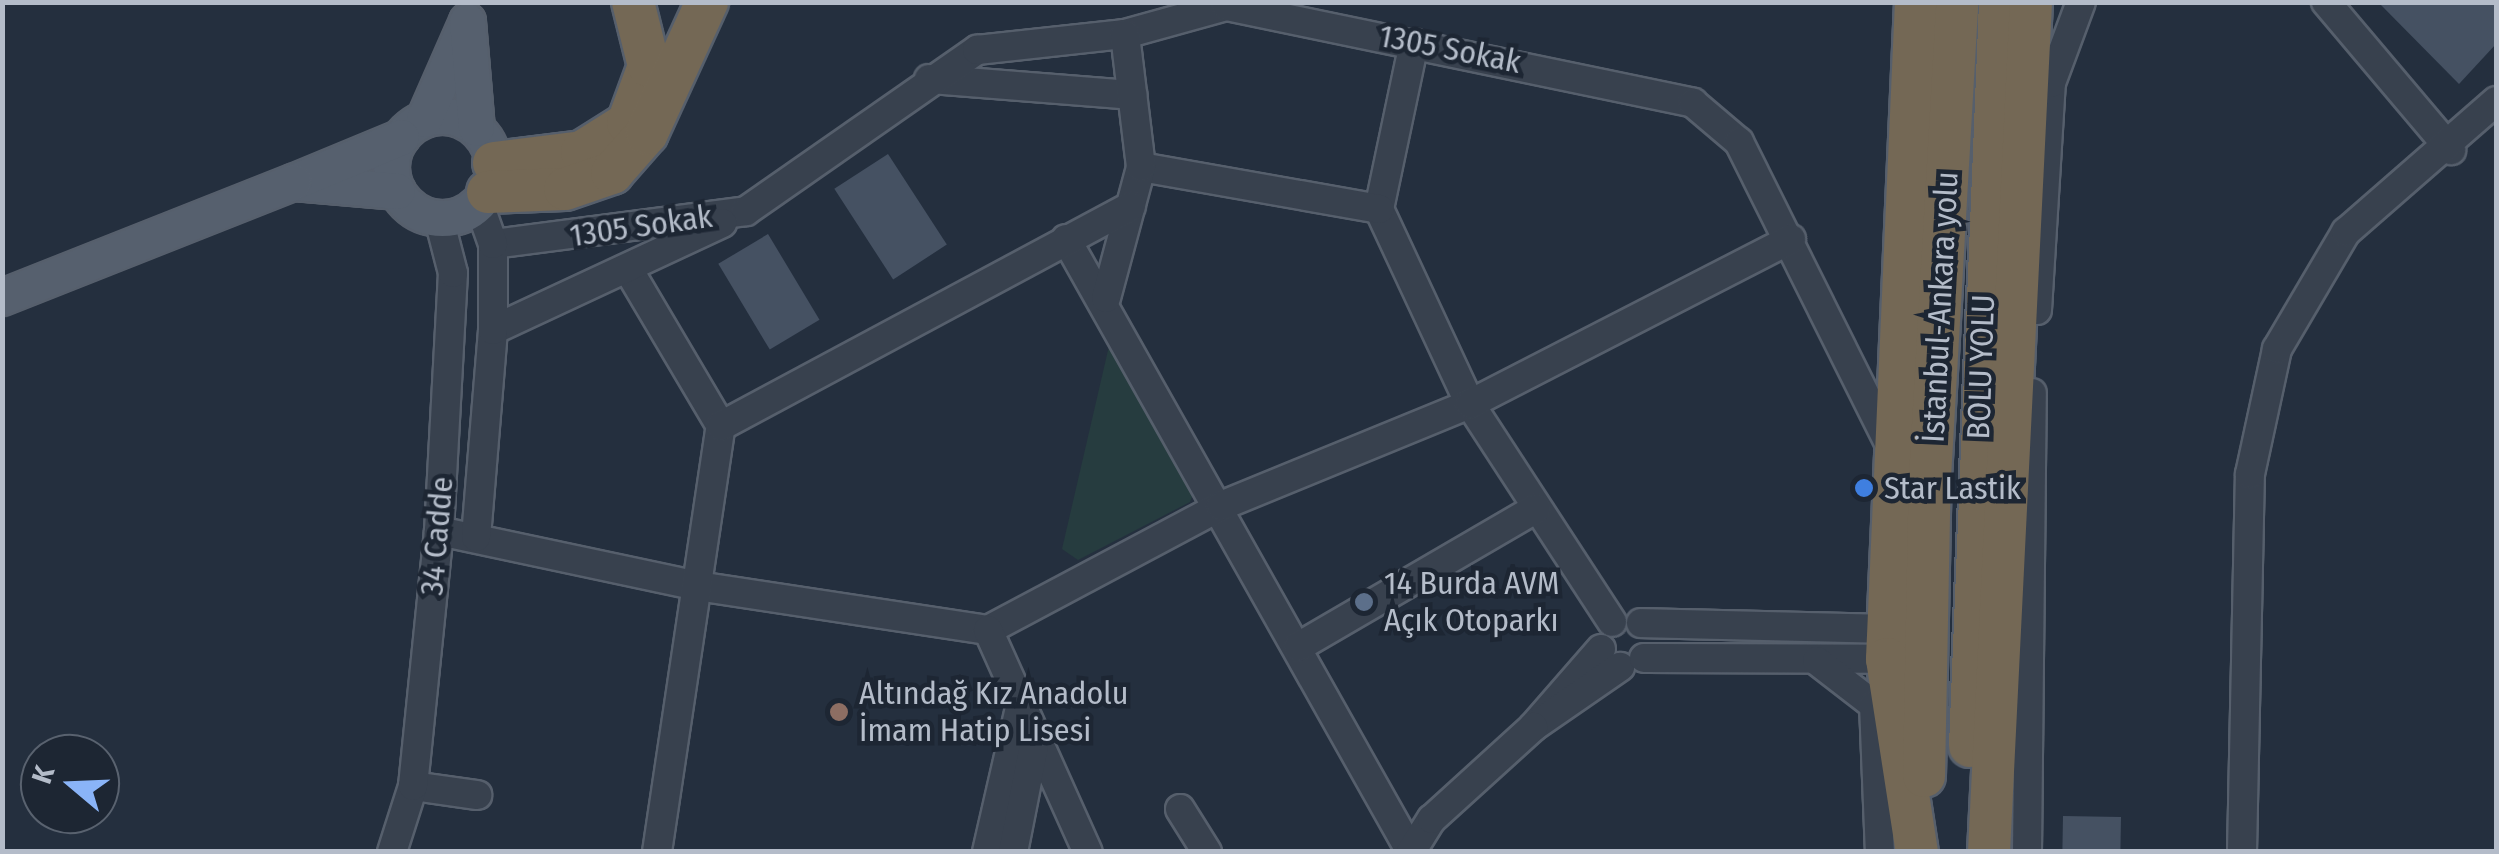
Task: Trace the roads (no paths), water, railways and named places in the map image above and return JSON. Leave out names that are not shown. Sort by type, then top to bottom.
[{"type":"highway","points":[[484,172],[582,152],[628,123],[649,66],[633,2]]},
{"type":"highway","points":[[484,172],[582,186],[624,162],[707,2]]},
{"type":"highway","points":[[1916,2],[1887,644],[1920,852]]},
{"type":"highway","name":"İstanbul-Ankara yolu","points":[[1920,852],[1930,477],[1957,2]]},
{"type":"highway","name":"BOLU YOLU","points":[[1968,852],[1971,656],[2000,2]]},
{"type":"highway","points":[[1989,852],[2031,2]]},
{"type":"main road","points":[[293,182],[396,191],[439,219],[484,172],[467,12]]},
{"type":"main road","points":[[396,191],[391,164],[467,12]]},
{"type":"main road","points":[[412,128],[484,172]]},
{"type":"main road","points":[[2,297],[293,182],[412,128]]},
{"type":"street","points":[[2027,852],[2031,408],[2049,103],[2081,2]]},
{"type":"street","points":[[2326,2],[2451,150]]},
{"type":"street","name":"1305 Sokak","points":[[493,244],[746,211],[929,79],[977,50],[1125,34],[1226,6],[1414,42],[1692,103],[1738,142],[1792,238],[1894,454]]},
{"type":"street","points":[[1106,298],[1141,167],[1125,34]]},
{"type":"street","points":[[1414,42],[1380,210],[1470,404],[1612,622],[1622,658]]},
{"type":"street","points":[[929,79],[1132,95]]},
{"type":"street","points":[[2242,852],[2250,474],[2265,386],[2346,232],[2451,150],[2496,100]]},
{"type":"street","points":[[1141,167],[1380,210]]},
{"type":"street","points":[[476,538],[493,330],[493,244],[484,172]]},
{"type":"street","points":[[721,426],[1132,206]]},
{"type":"street","points":[[493,330],[746,211]]},
{"type":"street","name":"34 Cadde","points":[[392,852],[413,786],[439,531],[453,273],[439,219]]},
{"type":"street","points":[[1066,238],[1106,298],[1411,852],[1432,819],[1533,727],[1649,636],[1641,623]]},
{"type":"street","points":[[439,531],[696,586],[988,630],[1221,506],[1470,404],[1792,238]]},
{"type":"street","points":[[628,269],[721,426],[657,852]]},
{"type":"street","points":[[1298,646],[1538,508]]},
{"type":"street","points":[[1612,622],[1887,644]]},
{"type":"street","points":[[988,630],[1034,746],[1088,852]]},
{"type":"street","points":[[1622,658],[1817,661],[1887,644]]},
{"type":"street","points":[[1817,661],[1874,706],[1880,852]]},
{"type":"street","points":[[987,852],[1019,712]]},
{"type":"street","points":[[1012,852],[1034,746]]},
{"type":"street","points":[[413,786],[477,794]]},
{"type":"street","points":[[1180,808],[1206,852]]},
{"type":"place","name":"Star Lastik","points":[[1864,488]]},
{"type":"place","name":"14 Burda AVM Açık Otoparkı","points":[[1364,602]]},
{"type":"place","name":"Altındağ Kız Anadolu İmam Hatip Lisesi","points":[[839,712]]}]
